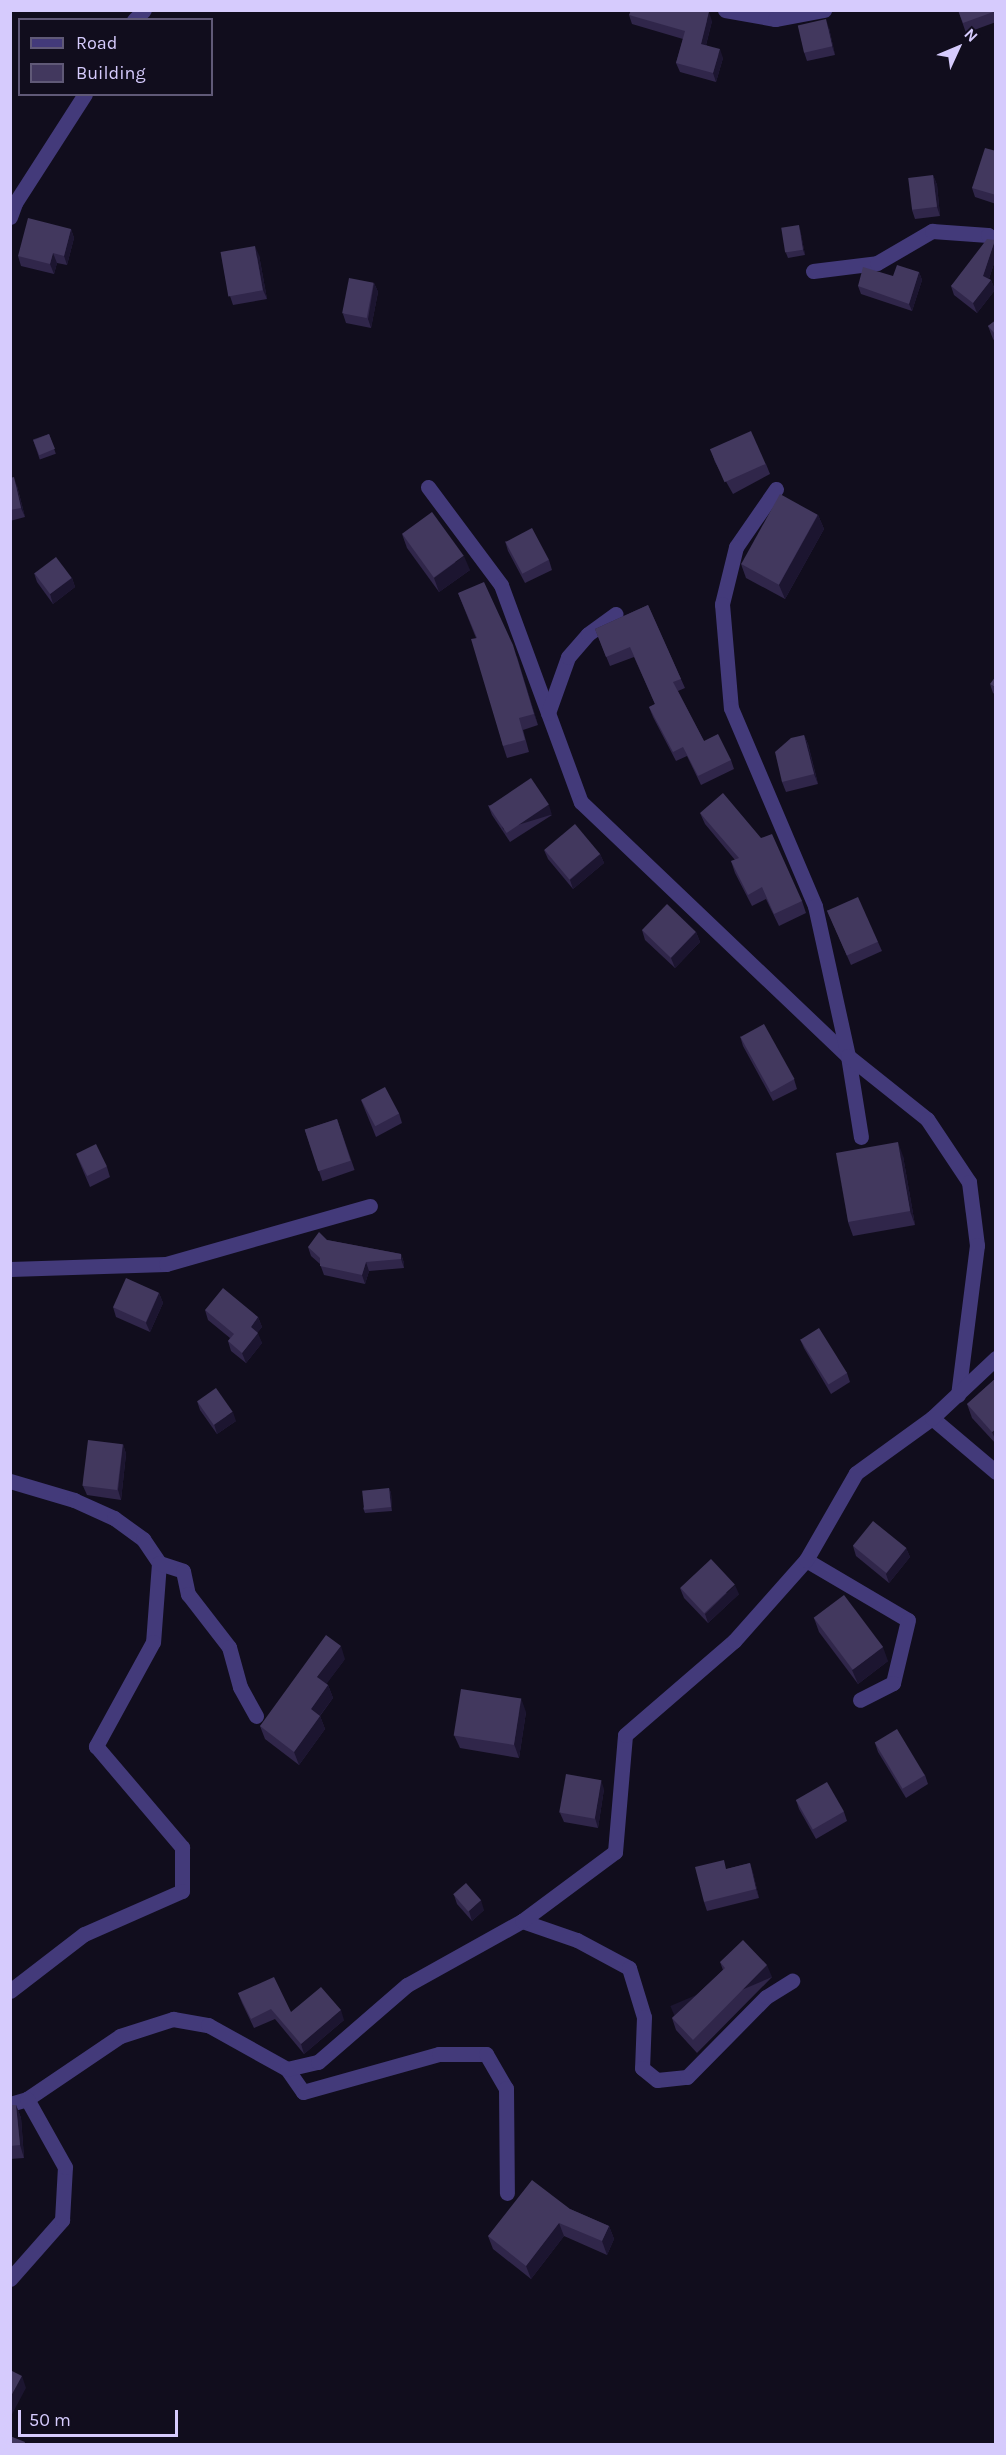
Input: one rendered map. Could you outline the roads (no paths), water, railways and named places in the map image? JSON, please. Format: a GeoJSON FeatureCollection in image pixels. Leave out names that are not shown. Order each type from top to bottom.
{"type":"FeatureCollection","features":[{"type":"Feature","properties":{"kind":"street"},"geometry":{"type":"LineString","coordinates":[[725,10],[775,19],[824,10]]}},
{"type":"Feature","properties":{"kind":"street"},"geometry":{"type":"LineString","coordinates":[[10,217],[15,203],[84,96]]}},
{"type":"Feature","properties":{"kind":"street"},"geometry":{"type":"LineString","coordinates":[[813,271],[878,263],[932,231],[988,235],[996,240]]}},
{"type":"Feature","properties":{"kind":"street"},"geometry":{"type":"LineString","coordinates":[[428,487],[501,585],[581,802],[848,1056],[927,1119],[969,1182],[977,1245],[958,1395]]}},
{"type":"Feature","properties":{"kind":"street"},"geometry":{"type":"LineString","coordinates":[[776,489],[736,547],[722,604],[731,708],[815,906],[848,1056],[861,1137]]}},
{"type":"Feature","properties":{"kind":"street"},"geometry":{"type":"LineString","coordinates":[[548,713],[568,657],[588,634],[616,614]]}},
{"type":"Feature","properties":{"kind":"street"},"geometry":{"type":"LineString","coordinates":[[10,1269],[166,1264],[370,1206]]}},
{"type":"Feature","properties":{"kind":"street"},"geometry":{"type":"LineString","coordinates":[[287,2069],[318,2062],[407,1985],[522,1921],[615,1852],[626,1735],[734,1641],[807,1560],[856,1473],[932,1418],[996,1358]]}},
{"type":"Feature","properties":{"kind":"street"},"geometry":{"type":"LineString","coordinates":[[932,1418],[996,1472]]}},
{"type":"Feature","properties":{"kind":"street"},"geometry":{"type":"LineString","coordinates":[[10,1481],[74,1500],[114,1518],[143,1539],[159,1563],[183,1571],[188,1594],[230,1647],[240,1687],[256,1716]]}},
{"type":"Feature","properties":{"kind":"street"},"geometry":{"type":"LineString","coordinates":[[807,1560],[908,1620],[893,1683],[860,1700]]}},
{"type":"Feature","properties":{"kind":"street"},"geometry":{"type":"LineString","coordinates":[[10,1991],[84,1934],[182,1891],[182,1847],[96,1746],[153,1642],[159,1563]]}},
{"type":"Feature","properties":{"kind":"street"},"geometry":{"type":"LineString","coordinates":[[522,1921],[577,1940],[629,1968],[644,2017],[642,2068],[657,2080],[687,2077],[766,1997],[792,1981]]}},
{"type":"Feature","properties":{"kind":"street"},"geometry":{"type":"LineString","coordinates":[[10,2104],[27,2099],[120,2037],[172,2019],[207,2025],[287,2069],[303,2092],[439,2054],[486,2054],[506,2088],[507,2193]]}},
{"type":"Feature","properties":{"kind":"street"},"geometry":{"type":"LineString","coordinates":[[10,2279],[62,2220],[65,2167],[27,2099]]}}]}
